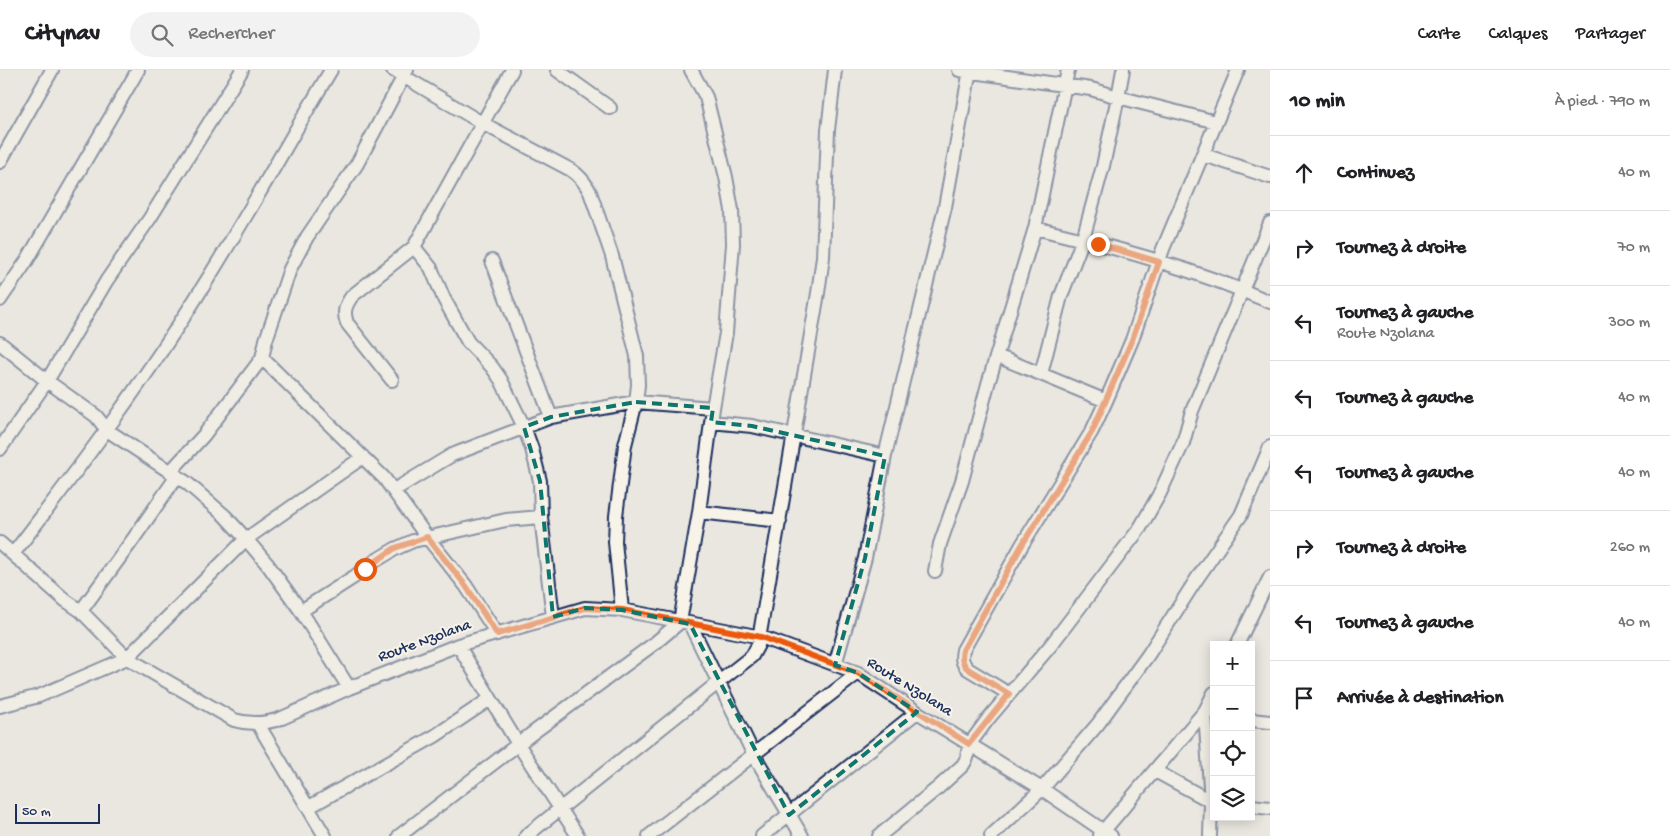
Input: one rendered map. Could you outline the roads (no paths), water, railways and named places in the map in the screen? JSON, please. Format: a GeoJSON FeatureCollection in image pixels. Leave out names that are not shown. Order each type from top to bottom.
{"type":"FeatureCollection","features":[{"type":"Feature","properties":{"kind":"street"},"geometry":{"type":"LineString","coordinates":[[0,162],[52,70]]}},
{"type":"Feature","properties":{"kind":"street"},"geometry":{"type":"LineString","coordinates":[[0,300],[26,262],[138,70]]}},
{"type":"Feature","properties":{"kind":"street"},"geometry":{"type":"LineString","coordinates":[[0,449],[47,381],[107,280],[150,218],[242,70]]}},
{"type":"Feature","properties":{"kind":"street"},"geometry":{"type":"LineString","coordinates":[[13,554],[107,430],[204,286],[331,70]]}},
{"type":"Feature","properties":{"kind":"street"},"geometry":{"type":"LineString","coordinates":[[392,380],[347,323],[344,314],[346,304],[352,296],[414,246],[512,70]]}},
{"type":"Feature","properties":{"kind":"street"},"geometry":{"type":"LineString","coordinates":[[557,70],[610,108]]}},
{"type":"Feature","properties":{"kind":"street"},"geometry":{"type":"LineString","coordinates":[[691,70],[700,83],[706,97],[726,178],[732,210],[733,244],[726,334],[713,408],[685,623],[719,682],[754,755],[802,836]]}},
{"type":"Feature","properties":{"kind":"street"},"geometry":{"type":"LineString","coordinates":[[526,836],[561,810],[755,652],[761,637],[793,434],[806,372],[823,257],[828,130],[835,70]]}},
{"type":"Feature","properties":{"kind":"street"},"geometry":{"type":"LineString","coordinates":[[935,571],[940,544],[962,481],[1035,228],[1068,70]]}},
{"type":"Feature","properties":{"kind":"street"},"geometry":{"type":"LineString","coordinates":[[1041,374],[1061,296],[1083,239],[1103,166],[1122,70]]}},
{"type":"Feature","properties":{"kind":"street"},"geometry":{"type":"LineString","coordinates":[[1009,694],[962,664],[963,650],[1022,545],[1092,432],[1132,340],[1163,249],[1238,70]]}},
{"type":"Feature","properties":{"kind":"street"},"geometry":{"type":"LineString","coordinates":[[835,665],[865,558],[885,456],[945,207],[966,71],[1091,89],[1216,122]]}},
{"type":"Feature","properties":{"kind":"street"},"geometry":{"type":"LineString","coordinates":[[81,611],[134,538],[174,473],[210,429],[262,358],[266,340],[290,269],[307,237],[357,164],[401,72],[482,123],[571,170],[586,183],[612,256],[637,356],[638,386],[636,402],[625,445],[616,516],[615,542],[622,610]]}},
{"type":"Feature","properties":{"kind":"street"},"geometry":{"type":"LineString","coordinates":[[1204,155],[1270,177]]}},
{"type":"Feature","properties":{"kind":"street"},"geometry":{"type":"LineString","coordinates":[[879,836],[963,765],[967,758],[969,744],[1052,645],[1140,528],[1183,444],[1192,411],[1270,223]]}},
{"type":"Feature","properties":{"kind":"street"},"geometry":{"type":"LineString","coordinates":[[1035,228],[1083,239],[1159,262],[1242,290],[1270,302]]}},
{"type":"Feature","properties":{"kind":"street"},"geometry":{"type":"LineString","coordinates":[[414,246],[431,268],[444,299],[468,342],[502,380],[524,427],[540,481],[541,517],[553,617]]}},
{"type":"Feature","properties":{"kind":"street"},"geometry":{"type":"LineString","coordinates":[[492,261],[551,417]]}},
{"type":"Feature","properties":{"kind":"street"},"geometry":{"type":"LineString","coordinates":[[0,343],[47,381],[91,412],[107,430],[174,473],[199,492],[246,538],[301,611],[349,688]]}},
{"type":"Feature","properties":{"kind":"street"},"geometry":{"type":"LineString","coordinates":[[997,356],[1106,401]]}},
{"type":"Feature","properties":{"kind":"street"},"geometry":{"type":"LineString","coordinates":[[262,358],[384,478],[466,586],[497,634]]}},
{"type":"Feature","properties":{"kind":"street"},"geometry":{"type":"LineString","coordinates":[[394,490],[452,456],[551,417],[636,402],[713,408]]}},
{"type":"Feature","properties":{"kind":"street"},"geometry":{"type":"LineString","coordinates":[[712,422],[752,426],[793,434],[885,456]]}},
{"type":"Feature","properties":{"kind":"street"},"geometry":{"type":"LineString","coordinates":[[991,836],[1042,789],[1109,708],[1148,654],[1241,515],[1270,447]]}},
{"type":"Feature","properties":{"kind":"street"},"geometry":{"type":"LineString","coordinates":[[0,706],[39,696],[127,658],[246,538],[363,457]]}},
{"type":"Feature","properties":{"kind":"street"},"geometry":{"type":"LineString","coordinates":[[699,512],[780,522]]}},
{"type":"Feature","properties":{"kind":"street"},"geometry":{"type":"LineString","coordinates":[[301,611],[395,548],[427,537],[506,520],[541,517]]}},
{"type":"Feature","properties":{"kind":"street","name":"Route Nzolana"},"geometry":{"type":"LineString","coordinates":[[0,543],[65,600],[81,611],[127,658],[234,720],[246,724],[271,722],[282,718],[349,688],[458,645],[585,608],[622,610],[761,637],[858,673],[917,712],[1042,789],[1105,834]]}},
{"type":"Feature","properties":{"kind":"street"},"geometry":{"type":"LineString","coordinates":[[1239,641],[1270,577]]}},
{"type":"Feature","properties":{"kind":"street"},"geometry":{"type":"LineString","coordinates":[[399,836],[518,744],[685,623]]}},
{"type":"Feature","properties":{"kind":"street"},"geometry":{"type":"LineString","coordinates":[[458,645],[518,744],[578,836]]}},
{"type":"Feature","properties":{"kind":"street"},"geometry":{"type":"LineString","coordinates":[[649,836],[858,673]]}},
{"type":"Feature","properties":{"kind":"street"},"geometry":{"type":"LineString","coordinates":[[309,807],[436,736],[490,699]]}},
{"type":"Feature","properties":{"kind":"street"},"geometry":{"type":"LineString","coordinates":[[762,836],[917,712]]}},
{"type":"Feature","properties":{"kind":"street"},"geometry":{"type":"LineString","coordinates":[[1105,834],[1155,771],[1210,712]]}},
{"type":"Feature","properties":{"kind":"street"},"geometry":{"type":"LineString","coordinates":[[1255,720],[1270,722]]}},
{"type":"Feature","properties":{"kind":"street"},"geometry":{"type":"LineString","coordinates":[[258,724],[325,836]]}},
{"type":"Feature","properties":{"kind":"street"},"geometry":{"type":"LineString","coordinates":[[1211,731],[1212,776]]}},
{"type":"Feature","properties":{"kind":"street"},"geometry":{"type":"LineString","coordinates":[[1155,771],[1210,800]]}},
{"type":"Feature","properties":{"kind":"street"},"geometry":{"type":"LineString","coordinates":[[1255,806],[1270,808]]}},
{"type":"Feature","properties":{"kind":"street"},"geometry":{"type":"LineString","coordinates":[[1210,836],[1211,821]]}}]}
